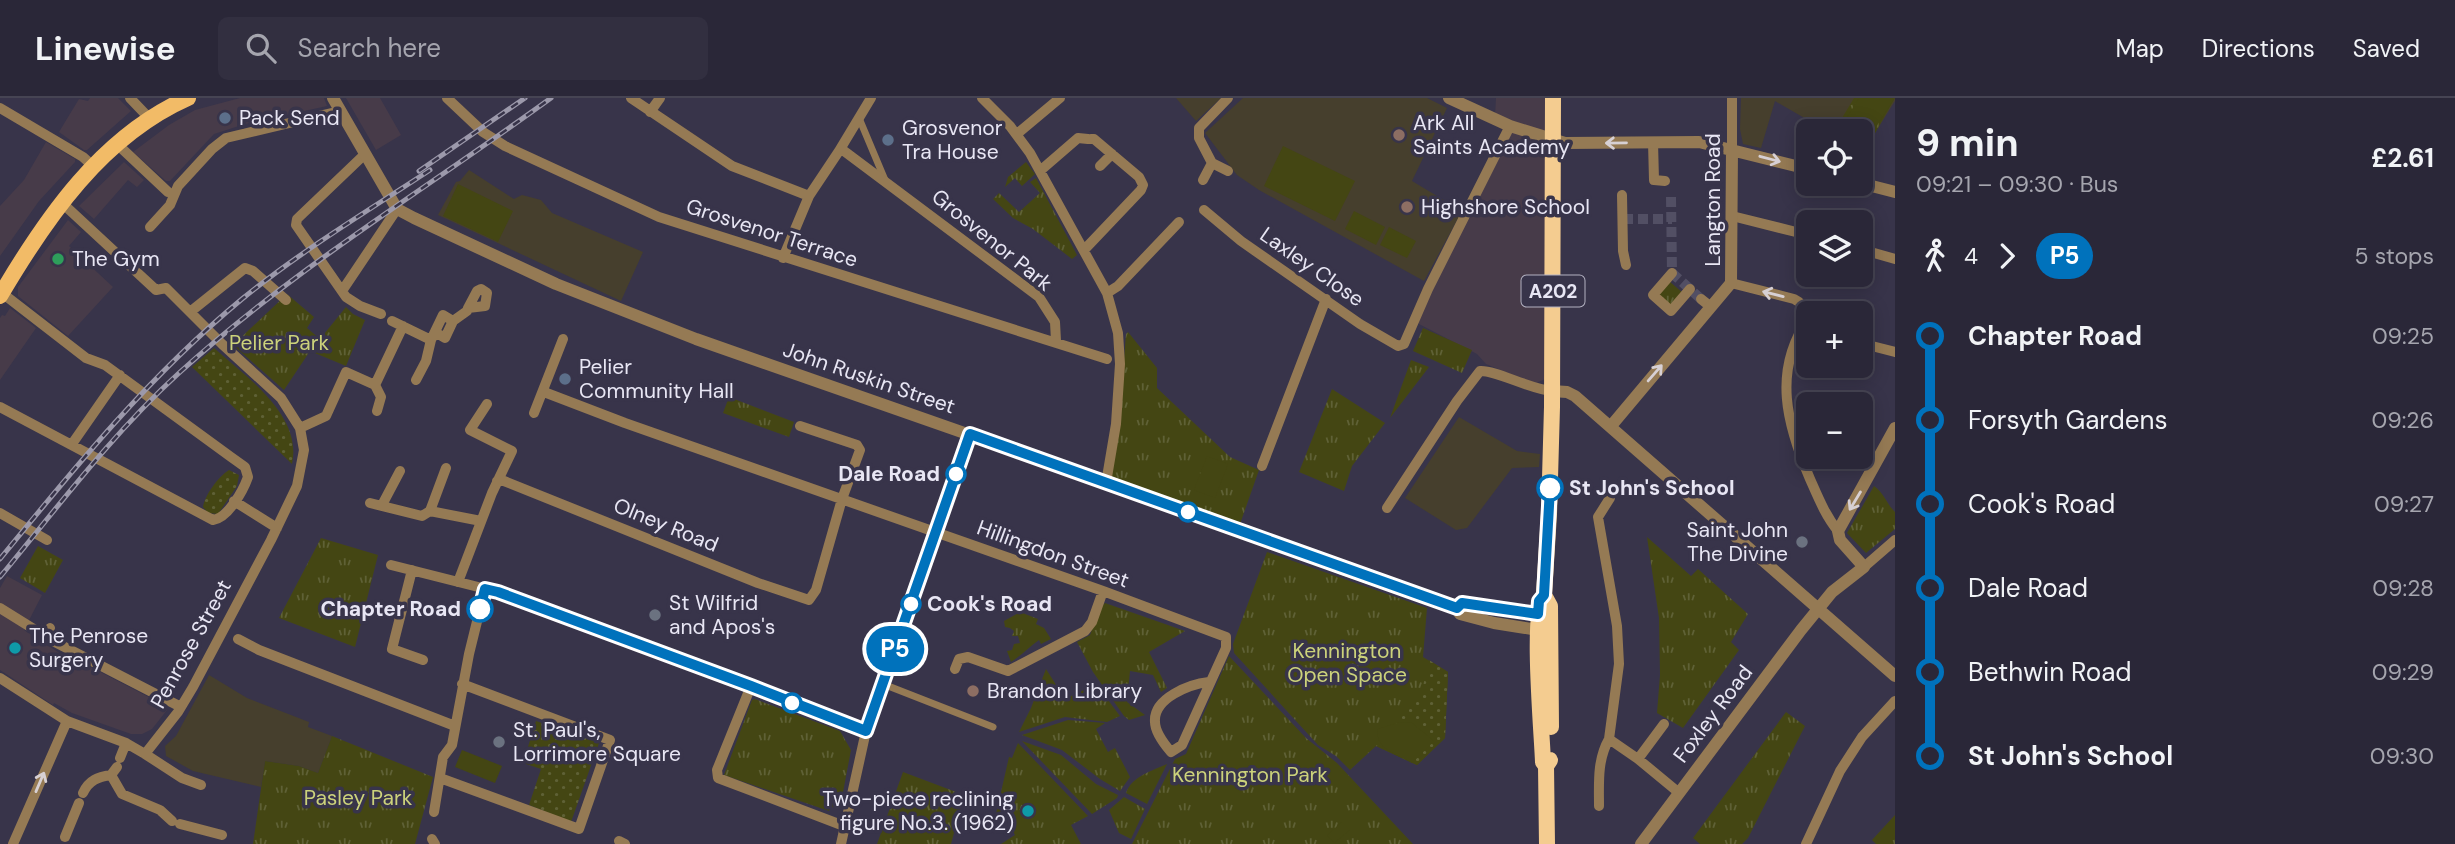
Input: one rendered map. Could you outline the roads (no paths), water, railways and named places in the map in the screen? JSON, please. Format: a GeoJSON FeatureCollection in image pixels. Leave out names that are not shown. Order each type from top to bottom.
{"type":"FeatureCollection","features":[{"type":"Feature","properties":{"kind":"highway","name":"A202"},"geometry":{"type":"LineString","coordinates":[[1547,844],[1546,766],[1550,763],[1552,700],[1543,621],[1550,606],[1544,595],[1552,391],[1553,98]]}},
{"type":"Feature","properties":{"kind":"main road"},"geometry":{"type":"LineString","coordinates":[[2,288],[61,202],[94,167],[116,145],[182,99]]}},
{"type":"Feature","properties":{"kind":"street"},"geometry":{"type":"LineString","coordinates":[[130,98],[150,119]]}},
{"type":"Feature","properties":{"kind":"street"},"geometry":{"type":"LineString","coordinates":[[333,98],[397,209],[341,291]]}},
{"type":"Feature","properties":{"kind":"street","name":"Grosvenor Terrace"},"geometry":{"type":"LineString","coordinates":[[447,98],[483,132],[505,146],[659,217],[1107,359]]}},
{"type":"Feature","properties":{"kind":"street"},"geometry":{"type":"LineString","coordinates":[[631,98],[732,166],[809,196]]}},
{"type":"Feature","properties":{"kind":"street"},"geometry":{"type":"LineString","coordinates":[[650,112],[660,98]]}},
{"type":"Feature","properties":{"kind":"street"},"geometry":{"type":"LineString","coordinates":[[783,257],[809,196],[871,98]]}},
{"type":"Feature","properties":{"kind":"street"},"geometry":{"type":"LineString","coordinates":[[982,98],[1017,134],[1041,170],[1107,293],[1118,333],[1120,365],[1116,424],[1106,483]]}},
{"type":"Feature","properties":{"kind":"street"},"geometry":{"type":"LineString","coordinates":[[1017,134],[1060,98]]}},
{"type":"Feature","properties":{"kind":"street"},"geometry":{"type":"LineString","coordinates":[[1228,98],[1199,128],[1199,138],[1212,163],[1228,171]]}},
{"type":"Feature","properties":{"kind":"street"},"geometry":{"type":"LineString","coordinates":[[1449,98],[1510,126],[1565,144],[1699,142],[1796,166]]}},
{"type":"Feature","properties":{"kind":"street","name":"Langton Road"},"geometry":{"type":"LineString","coordinates":[[1611,426],[1706,303],[1731,283],[1732,98]]}},
{"type":"Feature","properties":{"kind":"street"},"geometry":{"type":"LineString","coordinates":[[0,108],[83,157],[94,167]]}},
{"type":"Feature","properties":{"kind":"street"},"geometry":{"type":"LineString","coordinates":[[150,227],[170,205],[178,186],[212,149],[226,138],[340,111]]}},
{"type":"Feature","properties":{"kind":"street"},"geometry":{"type":"LineString","coordinates":[[859,118],[885,180]]}},
{"type":"Feature","properties":{"kind":"street","name":"Laxley Close"},"geometry":{"type":"LineString","coordinates":[[1205,209],[1241,241],[1360,324],[1398,346],[1404,344],[1510,126]]}},
{"type":"Feature","properties":{"kind":"street"},"geometry":{"type":"LineString","coordinates":[[1041,170],[1078,138],[1094,138],[1139,177],[1143,188],[1084,250]]}},
{"type":"Feature","properties":{"kind":"street"},"geometry":{"type":"LineString","coordinates":[[1653,142],[1654,180],[1665,181]]}},
{"type":"Feature","properties":{"kind":"street"},"geometry":{"type":"LineString","coordinates":[[116,145],[168,192]]}},
{"type":"Feature","properties":{"kind":"street","name":"Grosvenor Park"},"geometry":{"type":"LineString","coordinates":[[839,151],[844,151],[885,180],[1039,297],[1055,322],[1056,341]]}},
{"type":"Feature","properties":{"kind":"street"},"geometry":{"type":"LineString","coordinates":[[1100,166],[1112,154]]}},
{"type":"Feature","properties":{"kind":"street"},"geometry":{"type":"LineString","coordinates":[[365,155],[296,222],[298,230],[341,291],[352,302],[381,314]]}},
{"type":"Feature","properties":{"kind":"street"},"geometry":{"type":"LineString","coordinates":[[1203,180],[1212,163]]}},
{"type":"Feature","properties":{"kind":"street"},"geometry":{"type":"LineString","coordinates":[[1873,186],[1895,192]]}},
{"type":"Feature","properties":{"kind":"street"},"geometry":{"type":"LineString","coordinates":[[1622,195],[1623,251],[1626,265]]}},
{"type":"Feature","properties":{"kind":"street"},"geometry":{"type":"LineString","coordinates":[[61,202],[156,290],[166,288],[222,344],[276,392],[300,428],[326,416],[346,372],[374,385],[381,397],[377,411]]}},
{"type":"Feature","properties":{"kind":"street","name":"John Ruskin Street"},"geometry":{"type":"LineString","coordinates":[[397,209],[565,288],[696,339],[1457,608],[1462,603],[1543,621]]}},
{"type":"Feature","properties":{"kind":"street"},"geometry":{"type":"LineString","coordinates":[[1732,216],[1796,232]]}},
{"type":"Feature","properties":{"kind":"street"},"geometry":{"type":"LineString","coordinates":[[1107,293],[1118,286],[1179,222]]}},
{"type":"Feature","properties":{"kind":"street"},"geometry":{"type":"LineString","coordinates":[[1873,253],[1895,259]]}},
{"type":"Feature","properties":{"kind":"street"},"geometry":{"type":"LineString","coordinates":[[190,312],[246,268],[286,300]]}},
{"type":"Feature","properties":{"kind":"street"},"geometry":{"type":"LineString","coordinates":[[1672,273],[1653,295],[1671,311],[1690,289]]}},
{"type":"Feature","properties":{"kind":"street"},"geometry":{"type":"LineString","coordinates":[[1731,283],[1797,301]]}},
{"type":"Feature","properties":{"kind":"street"},"geometry":{"type":"LineString","coordinates":[[0,407],[216,521],[222,518],[248,477],[245,467],[120,375],[104,364],[90,360],[2,288]]}},
{"type":"Feature","properties":{"kind":"street"},"geometry":{"type":"LineString","coordinates":[[1262,466],[1326,299]]}},
{"type":"Feature","properties":{"kind":"street"},"geometry":{"type":"LineString","coordinates":[[416,380],[443,315],[453,321],[468,308]]}},
{"type":"Feature","properties":{"kind":"street"},"geometry":{"type":"LineString","coordinates":[[392,321],[433,336]]}},
{"type":"Feature","properties":{"kind":"street"},"geometry":{"type":"LineString","coordinates":[[374,385],[403,326]]}},
{"type":"Feature","properties":{"kind":"street"},"geometry":{"type":"LineString","coordinates":[[534,413],[563,339]]}},
{"type":"Feature","properties":{"kind":"street"},"geometry":{"type":"LineString","coordinates":[[1796,342],[1787,371],[1787,414],[1791,432],[1825,512],[1838,531],[1840,540],[1864,567],[1895,540]]}},
{"type":"Feature","properties":{"kind":"street"},"geometry":{"type":"LineString","coordinates":[[1873,346],[1895,352]]}},
{"type":"Feature","properties":{"kind":"street"},"geometry":{"type":"LineString","coordinates":[[1387,508],[1457,401],[1480,371],[1535,388],[1571,393],[1823,604],[1895,676]]}},
{"type":"Feature","properties":{"kind":"street"},"geometry":{"type":"LineString","coordinates":[[72,444],[120,375]]}},
{"type":"Feature","properties":{"kind":"street","name":"Hillingdon Street"},"geometry":{"type":"LineString","coordinates":[[544,392],[1226,637],[1226,648],[1182,745],[1171,752],[1155,725],[1161,706],[1194,683],[1209,682]]}},
{"type":"Feature","properties":{"kind":"street"},"geometry":{"type":"LineString","coordinates":[[458,582],[497,481],[512,451],[470,430],[487,404]]}},
{"type":"Feature","properties":{"kind":"street"},"geometry":{"type":"LineString","coordinates":[[800,426],[857,445],[860,450],[842,499]]}},
{"type":"Feature","properties":{"kind":"street","name":"Penrose Street"},"geometry":{"type":"LineString","coordinates":[[145,754],[181,707],[283,516],[301,472],[304,450],[300,428]]}},
{"type":"Feature","properties":{"kind":"street"},"geometry":{"type":"LineString","coordinates":[[1838,531],[1895,428]]}},
{"type":"Feature","properties":{"kind":"street"},"geometry":{"type":"LineString","coordinates":[[841,844],[866,731],[970,434]]}},
{"type":"Feature","properties":{"kind":"street"},"geometry":{"type":"LineString","coordinates":[[370,503],[422,516],[430,511],[446,468]]}},
{"type":"Feature","properties":{"kind":"street"},"geometry":{"type":"LineString","coordinates":[[382,505],[400,471]]}},
{"type":"Feature","properties":{"kind":"street","name":"Olney Road"},"geometry":{"type":"LineString","coordinates":[[497,481],[504,481],[809,600],[816,590],[842,499]]}},
{"type":"Feature","properties":{"kind":"street"},"geometry":{"type":"LineString","coordinates":[[1599,806],[1600,765],[1609,739],[1619,664],[1617,626],[1598,517],[1610,498]]}},
{"type":"Feature","properties":{"kind":"street"},"geometry":{"type":"LineString","coordinates":[[234,501],[277,528]]}},
{"type":"Feature","properties":{"kind":"street"},"geometry":{"type":"LineString","coordinates":[[430,511],[481,521]]}},
{"type":"Feature","properties":{"kind":"street"},"geometry":{"type":"LineString","coordinates":[[0,513],[47,540]]}},
{"type":"Feature","properties":{"kind":"street"},"geometry":{"type":"LineString","coordinates":[[391,565],[485,589],[866,731]]}},
{"type":"Feature","properties":{"kind":"street","name":"Foxley Road"},"geometry":{"type":"LineString","coordinates":[[1641,844],[1832,592],[1864,567]]}},
{"type":"Feature","properties":{"kind":"street"},"geometry":{"type":"LineString","coordinates":[[412,570],[392,649],[423,660]]}},
{"type":"Feature","properties":{"kind":"street"},"geometry":{"type":"LineString","coordinates":[[434,812],[443,757],[451,749],[469,654],[485,589]]}},
{"type":"Feature","properties":{"kind":"street"},"geometry":{"type":"LineString","coordinates":[[955,668],[959,659],[968,656],[1008,671],[1074,638],[1092,622],[1103,591]]}},
{"type":"Feature","properties":{"kind":"street"},"geometry":{"type":"LineString","coordinates":[[0,608],[181,707]]}},
{"type":"Feature","properties":{"kind":"street"},"geometry":{"type":"LineString","coordinates":[[238,639],[271,655],[455,726]]}},
{"type":"Feature","properties":{"kind":"street"},"geometry":{"type":"LineString","coordinates":[[0,678],[67,721],[126,743],[182,778],[201,785]]}},
{"type":"Feature","properties":{"kind":"street"},"geometry":{"type":"LineString","coordinates":[[440,778],[579,829],[610,740],[463,684]]}},
{"type":"Feature","properties":{"kind":"street"},"geometry":{"type":"LineString","coordinates":[[883,684],[993,727]]}},
{"type":"Feature","properties":{"kind":"street"},"geometry":{"type":"LineString","coordinates":[[751,686],[717,770],[718,778],[844,826]]}},
{"type":"Feature","properties":{"kind":"street"},"geometry":{"type":"LineString","coordinates":[[1806,844],[1840,771],[1862,737],[1895,701]]}},
{"type":"Feature","properties":{"kind":"street"},"geometry":{"type":"LineString","coordinates":[[13,844],[67,721]]}},
{"type":"Feature","properties":{"kind":"street"},"geometry":{"type":"LineString","coordinates":[[1638,759],[1664,724]]}},
{"type":"Feature","properties":{"kind":"street"},"geometry":{"type":"LineString","coordinates":[[1609,739],[1678,792]]}},
{"type":"Feature","properties":{"kind":"street"},"geometry":{"type":"LineString","coordinates":[[65,837],[88,784],[116,766],[126,743]]}},
{"type":"Feature","properties":{"kind":"street"},"geometry":{"type":"LineString","coordinates":[[116,766],[122,794],[160,810],[176,822],[222,835]]}},
{"type":"Feature","properties":{"kind":"tunnel"},"geometry":{"type":"LineString","coordinates":[[1671,197],[1672,273],[1701,299]]}},
{"type":"Feature","properties":{"kind":"tunnel"},"geometry":{"type":"LineString","coordinates":[[1623,219],[1672,219]]}},
{"type":"Feature","properties":{"kind":"railway"},"geometry":{"type":"LineString","coordinates":[[419,171],[525,98]]}},
{"type":"Feature","properties":{"kind":"railway"},"geometry":{"type":"LineString","coordinates":[[0,577],[86,472],[154,396],[179,373],[314,264],[551,98]]}},
{"type":"Feature","properties":{"kind":"railway"},"geometry":{"type":"LineString","coordinates":[[0,559],[115,423],[208,328],[287,264],[430,170]]}},
{"type":"Feature","properties":{"kind":"place","name":"Pack Send"},"geometry":{"type":"Point","coordinates":[225,118]}},
{"type":"Feature","properties":{"kind":"place","name":"Ark All Saints Academy"},"geometry":{"type":"Point","coordinates":[1399,135]}},
{"type":"Feature","properties":{"kind":"place","name":"Grosvenor Tra House"},"geometry":{"type":"Point","coordinates":[888,140]}},
{"type":"Feature","properties":{"kind":"place","name":"Highshore School"},"geometry":{"type":"Point","coordinates":[1407,207]}},
{"type":"Feature","properties":{"kind":"place","name":"The Gym"},"geometry":{"type":"Point","coordinates":[58,259]}},
{"type":"Feature","properties":{"kind":"place","name":"Pelier Community Hall"},"geometry":{"type":"Point","coordinates":[565,379]}},
{"type":"Feature","properties":{"kind":"place","name":"Dale Road"},"geometry":{"type":"Point","coordinates":[956,474]}},
{"type":"Feature","properties":{"kind":"place","name":"St John's School"},"geometry":{"type":"Point","coordinates":[1550,488]}},
{"type":"Feature","properties":{"kind":"place","name":"Saint John The Divine"},"geometry":{"type":"Point","coordinates":[1802,542]}},
{"type":"Feature","properties":{"kind":"place","name":"Cook's Road"},"geometry":{"type":"Point","coordinates":[911,604]}},
{"type":"Feature","properties":{"kind":"place","name":"Chapter Road"},"geometry":{"type":"Point","coordinates":[480,609]}},
{"type":"Feature","properties":{"kind":"place","name":"St Wilfrid and Apos's"},"geometry":{"type":"Point","coordinates":[655,615]}},
{"type":"Feature","properties":{"kind":"place","name":"The Penrose Surgery"},"geometry":{"type":"Point","coordinates":[15,648]}},
{"type":"Feature","properties":{"kind":"place","name":"Brandon Library"},"geometry":{"type":"Point","coordinates":[973,691]}},
{"type":"Feature","properties":{"kind":"place","name":"St. Paul's, Lorrimore Square"},"geometry":{"type":"Point","coordinates":[499,742]}},
{"type":"Feature","properties":{"kind":"place","name":"Two-piece reclining figure No.3. (1962)"},"geometry":{"type":"Point","coordinates":[1028,811]}},
{"type":"Feature","properties":{"kind":"park label","name":"Pelier Park"},"geometry":{"type":"Point","coordinates":[279,343]}},
{"type":"Feature","properties":{"kind":"park label","name":"Kennington Open Space"},"geometry":{"type":"Point","coordinates":[1347,663]}},
{"type":"Feature","properties":{"kind":"park label","name":"Kennington Park"},"geometry":{"type":"Point","coordinates":[1250,775]}},
{"type":"Feature","properties":{"kind":"park label","name":"Pasley Park"},"geometry":{"type":"Point","coordinates":[358,798]}}]}
